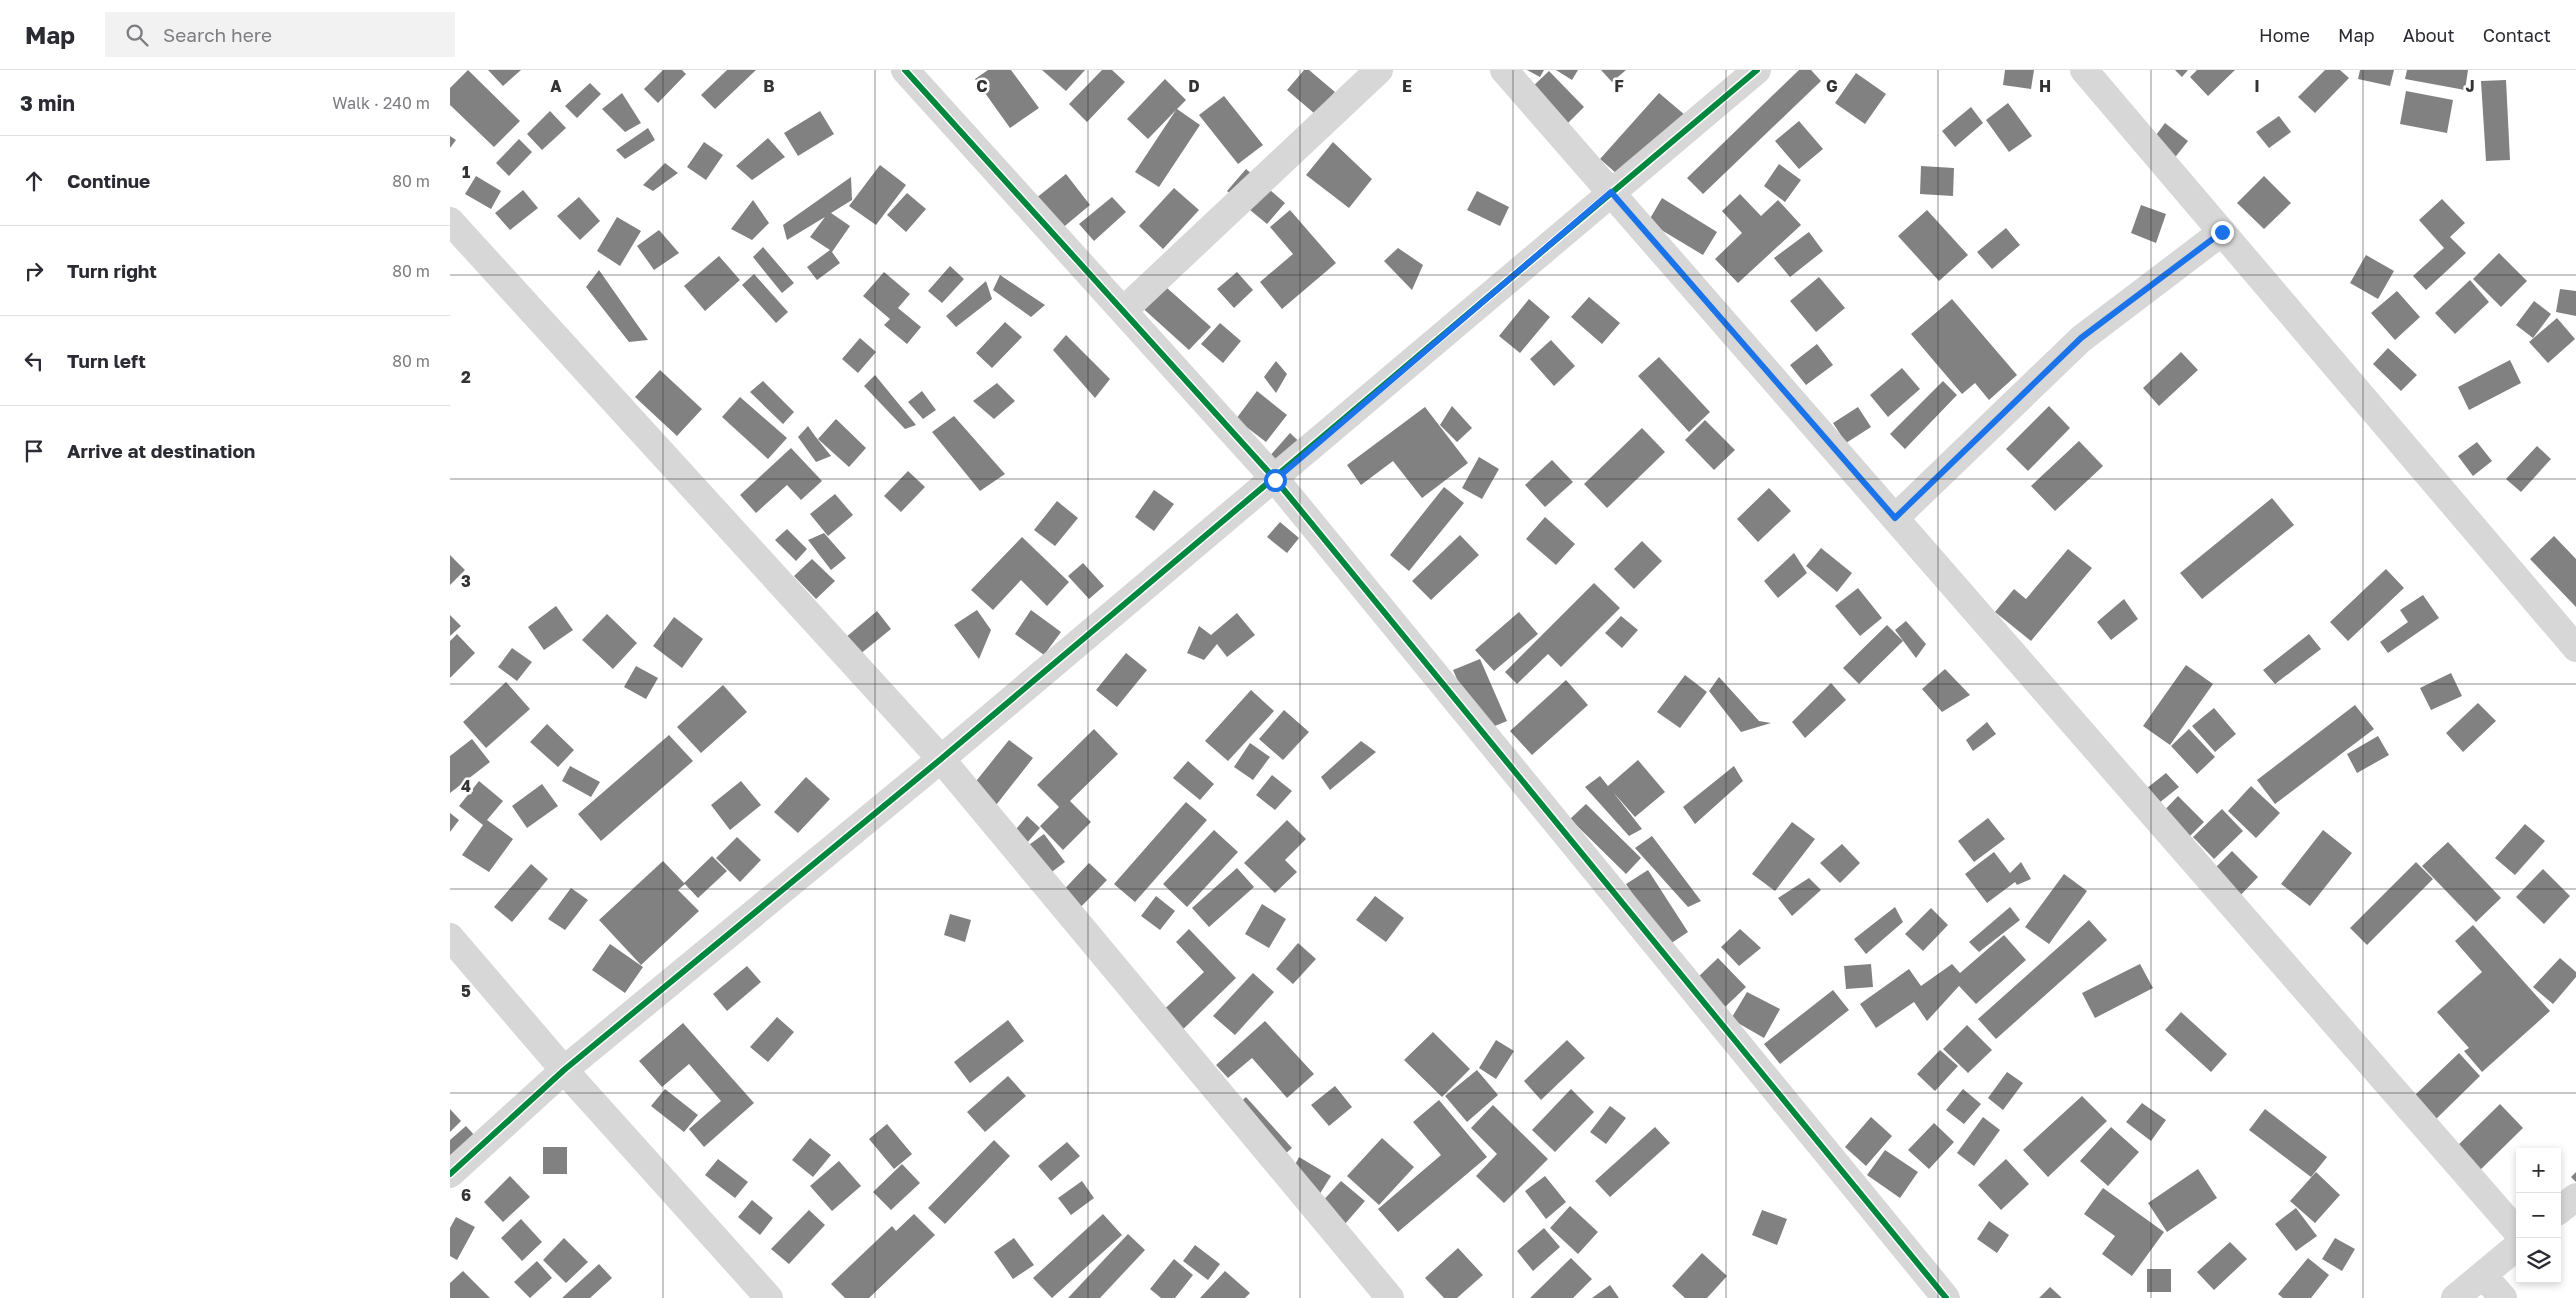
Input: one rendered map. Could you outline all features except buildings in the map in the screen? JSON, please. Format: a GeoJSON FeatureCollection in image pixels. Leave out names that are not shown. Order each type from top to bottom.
{"type":"FeatureCollection","features":[{"type":"Feature","properties":{"kind":"street"},"geometry":{"type":"LineString","coordinates":[[905,70],[1275,480],[1946,1298]]}},
{"type":"Feature","properties":{"kind":"street"},"geometry":{"type":"LineString","coordinates":[[1123,311],[1379,70]]}},
{"type":"Feature","properties":{"kind":"street"},"geometry":{"type":"LineString","coordinates":[[1504,70],[2516,1230]]}},
{"type":"Feature","properties":{"kind":"street"},"geometry":{"type":"LineString","coordinates":[[450,1174],[564,1070],[941,760],[1275,480],[1611,192],[1757,70]]}},
{"type":"Feature","properties":{"kind":"street"},"geometry":{"type":"LineString","coordinates":[[2084,70],[2576,648]]}},
{"type":"Feature","properties":{"kind":"street"},"geometry":{"type":"LineString","coordinates":[[450,221],[941,760],[1390,1298]]}},
{"type":"Feature","properties":{"kind":"street"},"geometry":{"type":"LineString","coordinates":[[1895,518],[2081,338],[2222,232]]}},
{"type":"Feature","properties":{"kind":"street"},"geometry":{"type":"LineString","coordinates":[[450,937],[564,1070],[769,1298]]}},
{"type":"Feature","properties":{"kind":"street"},"geometry":{"type":"LineString","coordinates":[[2561,1209],[2576,1197]]}},
{"type":"Feature","properties":{"kind":"street"},"geometry":{"type":"LineString","coordinates":[[2455,1298],[2516,1247]]}},
{"type":"Feature","properties":{"kind":"street"},"geometry":{"type":"LineString","coordinates":[[2483,1275],[2503,1298]]}},
{"type":"Feature","properties":{"kind":"cycle path"},"geometry":{"type":"LineString","coordinates":[[905,70],[1275,479],[1946,1298]]}},
{"type":"Feature","properties":{"kind":"cycle path"},"geometry":{"type":"LineString","coordinates":[[450,1174],[564,1070],[941,759],[1757,70]]}},
{"type":"Feature","properties":{"kind":"route"},"geometry":{"type":"LineString","coordinates":[[1275,480],[1611,192],[1895,518],[2081,338],[2222,232]]}}]}
